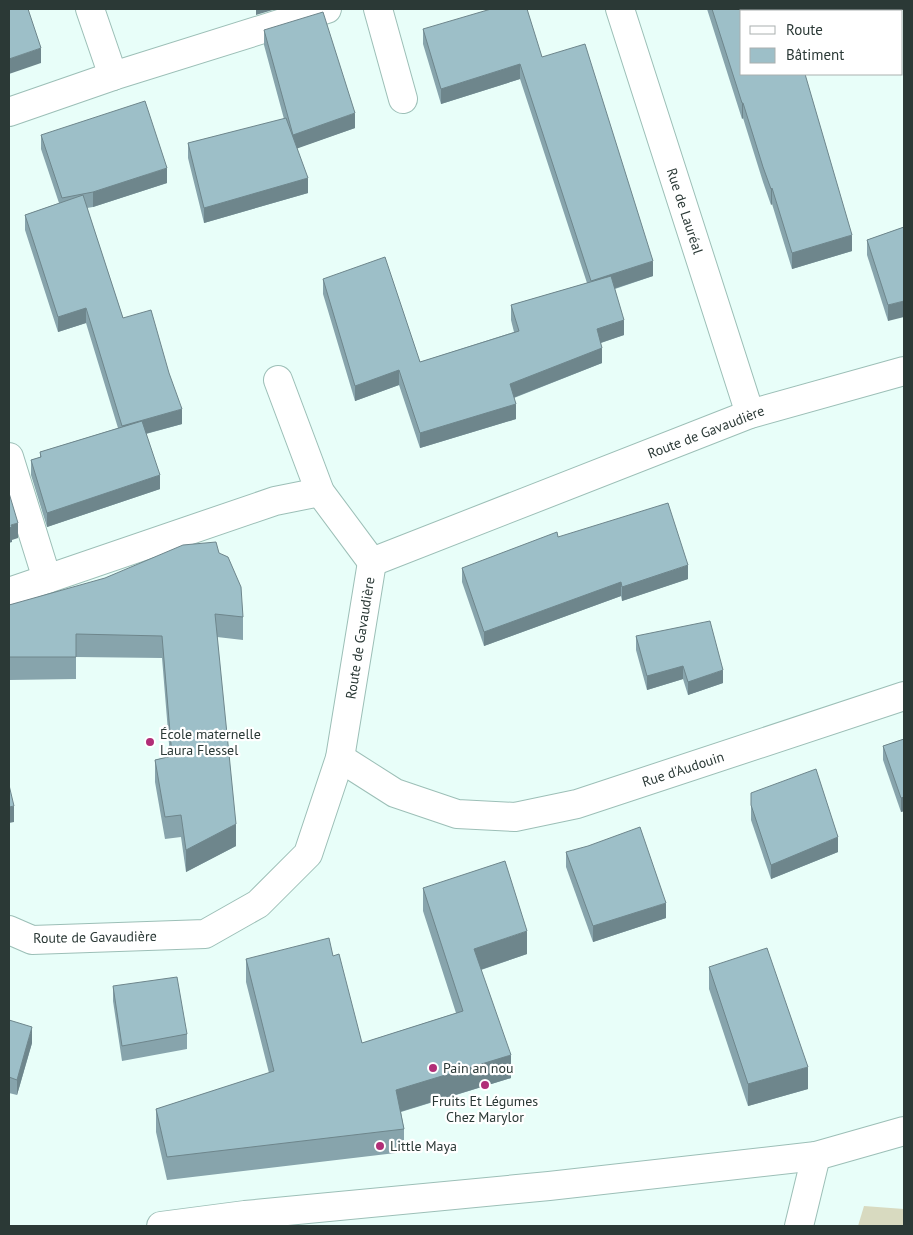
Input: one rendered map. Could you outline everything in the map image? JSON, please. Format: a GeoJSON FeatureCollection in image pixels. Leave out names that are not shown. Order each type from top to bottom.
{"type":"FeatureCollection","features":[{"type":"Feature","properties":{"kind":"street"},"geometry":{"type":"LineString","coordinates":[[90,9],[113,76]]}},
{"type":"Feature","properties":{"kind":"street"},"geometry":{"type":"LineString","coordinates":[[9,112],[113,76],[327,9]]}},
{"type":"Feature","properties":{"kind":"street"},"geometry":{"type":"LineString","coordinates":[[378,9],[403,99]]}},
{"type":"Feature","properties":{"kind":"street","name":"Rue de Lauréal"},"geometry":{"type":"LineString","coordinates":[[620,9],[750,414]]}},
{"type":"Feature","properties":{"kind":"street","name":"Route de Gavaudière"},"geometry":{"type":"LineString","coordinates":[[9,930],[32,940],[205,934],[258,904],[308,854],[340,758],[372,562],[750,414],[904,371]]}},
{"type":"Feature","properties":{"kind":"street"},"geometry":{"type":"LineString","coordinates":[[278,380],[320,492],[372,562]]}},
{"type":"Feature","properties":{"kind":"street"},"geometry":{"type":"LineString","coordinates":[[9,457],[47,579]]}},
{"type":"Feature","properties":{"kind":"street"},"geometry":{"type":"LineString","coordinates":[[9,592],[275,501],[320,492]]}},
{"type":"Feature","properties":{"kind":"street","name":"Rue d'Audouin"},"geometry":{"type":"LineString","coordinates":[[340,758],[395,794],[457,814],[515,817],[577,804],[904,696]]}},
{"type":"Feature","properties":{"kind":"street"},"geometry":{"type":"LineString","coordinates":[[161,1226],[816,1156],[904,1131]]}},
{"type":"Feature","properties":{"kind":"street"},"geometry":{"type":"LineString","coordinates":[[799,1226],[816,1156]]}},
{"type":"Feature","properties":{"kind":"green space"},"geometry":{"type":"Polygon","coordinates":[[[864,1206],[904,1209],[904,1226],[858,1226],[864,1206]]]}},
{"type":"Feature","properties":{"kind":"building"},"geometry":{"type":"Polygon","coordinates":[[[9,9],[28,9],[41,48],[9,59],[9,9]]]}},
{"type":"Feature","properties":{"kind":"building"},"geometry":{"type":"Polygon","coordinates":[[[491,9],[527,9],[542,57],[585,44],[653,261],[591,281],[520,64],[441,89],[423,29],[491,9]]]}},
{"type":"Feature","properties":{"kind":"building"},"geometry":{"type":"Polygon","coordinates":[[[712,9],[783,9],[740,10],[740,75],[805,75],[852,235],[792,253],[772,188],[712,9]]]}},
{"type":"Feature","properties":{"kind":"building"},"geometry":{"type":"Polygon","coordinates":[[[323,12],[355,113],[293,135],[264,30],[323,12]]]}},
{"type":"Feature","properties":{"kind":"building"},"geometry":{"type":"Polygon","coordinates":[[[145,101],[167,168],[93,192],[62,198],[41,135],[145,101]]]}},
{"type":"Feature","properties":{"kind":"building"},"geometry":{"type":"Polygon","coordinates":[[[286,118],[308,178],[204,208],[188,143],[286,118]]]}},
{"type":"Feature","properties":{"kind":"building"},"geometry":{"type":"Polygon","coordinates":[[[83,195],[123,318],[151,310],[169,373],[182,409],[122,426],[86,308],[58,317],[25,215],[83,195]]]}},
{"type":"Feature","properties":{"kind":"building"},"geometry":{"type":"Polygon","coordinates":[[[904,227],[904,301],[888,305],[867,240],[904,227]]]}},
{"type":"Feature","properties":{"kind":"building"},"geometry":{"type":"Polygon","coordinates":[[[385,257],[420,362],[519,331],[511,305],[611,276],[624,320],[597,329],[602,348],[510,384],[516,404],[420,433],[399,370],[355,386],[323,279],[385,257]]]}},
{"type":"Feature","properties":{"kind":"building"},"geometry":{"type":"Polygon","coordinates":[[[142,421],[160,475],[47,513],[31,460],[41,457],[40,452],[142,421]]]}},
{"type":"Feature","properties":{"kind":"building"},"geometry":{"type":"Polygon","coordinates":[[[9,493],[18,523],[11,525],[12,527],[9,528],[9,493]]]}},
{"type":"Feature","properties":{"kind":"building"},"geometry":{"type":"Polygon","coordinates":[[[668,503],[688,565],[622,587],[621,582],[484,632],[462,568],[557,532],[558,537],[668,503]]]}},
{"type":"Feature","properties":{"kind":"building"},"geometry":{"type":"Polygon","coordinates":[[[216,542],[219,553],[228,557],[241,587],[243,617],[215,614],[236,824],[186,850],[181,815],[165,817],[155,760],[172,756],[162,636],[76,634],[76,657],[9,657],[9,605],[105,578],[183,545],[216,542]]]}},
{"type":"Feature","properties":{"kind":"building"},"geometry":{"type":"Polygon","coordinates":[[[710,621],[723,670],[688,682],[683,666],[647,676],[636,636],[710,621]]]}},
{"type":"Feature","properties":{"kind":"building"},"geometry":{"type":"Polygon","coordinates":[[[904,739],[904,797],[901,798],[883,746],[904,739]]]}},
{"type":"Feature","properties":{"kind":"building"},"geometry":{"type":"Polygon","coordinates":[[[816,769],[838,837],[771,865],[751,805],[751,793],[816,769]]]}},
{"type":"Feature","properties":{"kind":"building"},"geometry":{"type":"Polygon","coordinates":[[[9,785],[14,806],[9,807],[9,785]]]}},
{"type":"Feature","properties":{"kind":"building"},"geometry":{"type":"Polygon","coordinates":[[[640,827],[666,903],[593,926],[566,852],[640,827]]]}},
{"type":"Feature","properties":{"kind":"building"},"geometry":{"type":"Polygon","coordinates":[[[505,861],[527,931],[474,949],[511,1055],[396,1090],[404,1129],[167,1157],[156,1109],[274,1071],[246,959],[329,938],[333,956],[339,954],[362,1043],[463,1011],[423,888],[505,861]]]}},
{"type":"Feature","properties":{"kind":"building"},"geometry":{"type":"Polygon","coordinates":[[[767,948],[808,1067],[748,1084],[709,967],[767,948]]]}},
{"type":"Feature","properties":{"kind":"building"},"geometry":{"type":"Polygon","coordinates":[[[177,977],[187,1034],[122,1046],[113,986],[177,977]]]}},
{"type":"Feature","properties":{"kind":"building"},"geometry":{"type":"Polygon","coordinates":[[[9,1020],[32,1027],[17,1080],[9,1077],[9,1020]]]}},
{"type":"Feature","properties":{"kind":"place","name":"École maternelle Laura Flessel"},"geometry":{"type":"Point","coordinates":[150,742]}},
{"type":"Feature","properties":{"kind":"place","name":"Pain an nou"},"geometry":{"type":"Point","coordinates":[433,1068]}},
{"type":"Feature","properties":{"kind":"place","name":"Fruits Et Légumes Chez Marylor"},"geometry":{"type":"Point","coordinates":[485,1085]}},
{"type":"Feature","properties":{"kind":"place","name":"Little Maya"},"geometry":{"type":"Point","coordinates":[380,1146]}}]}
